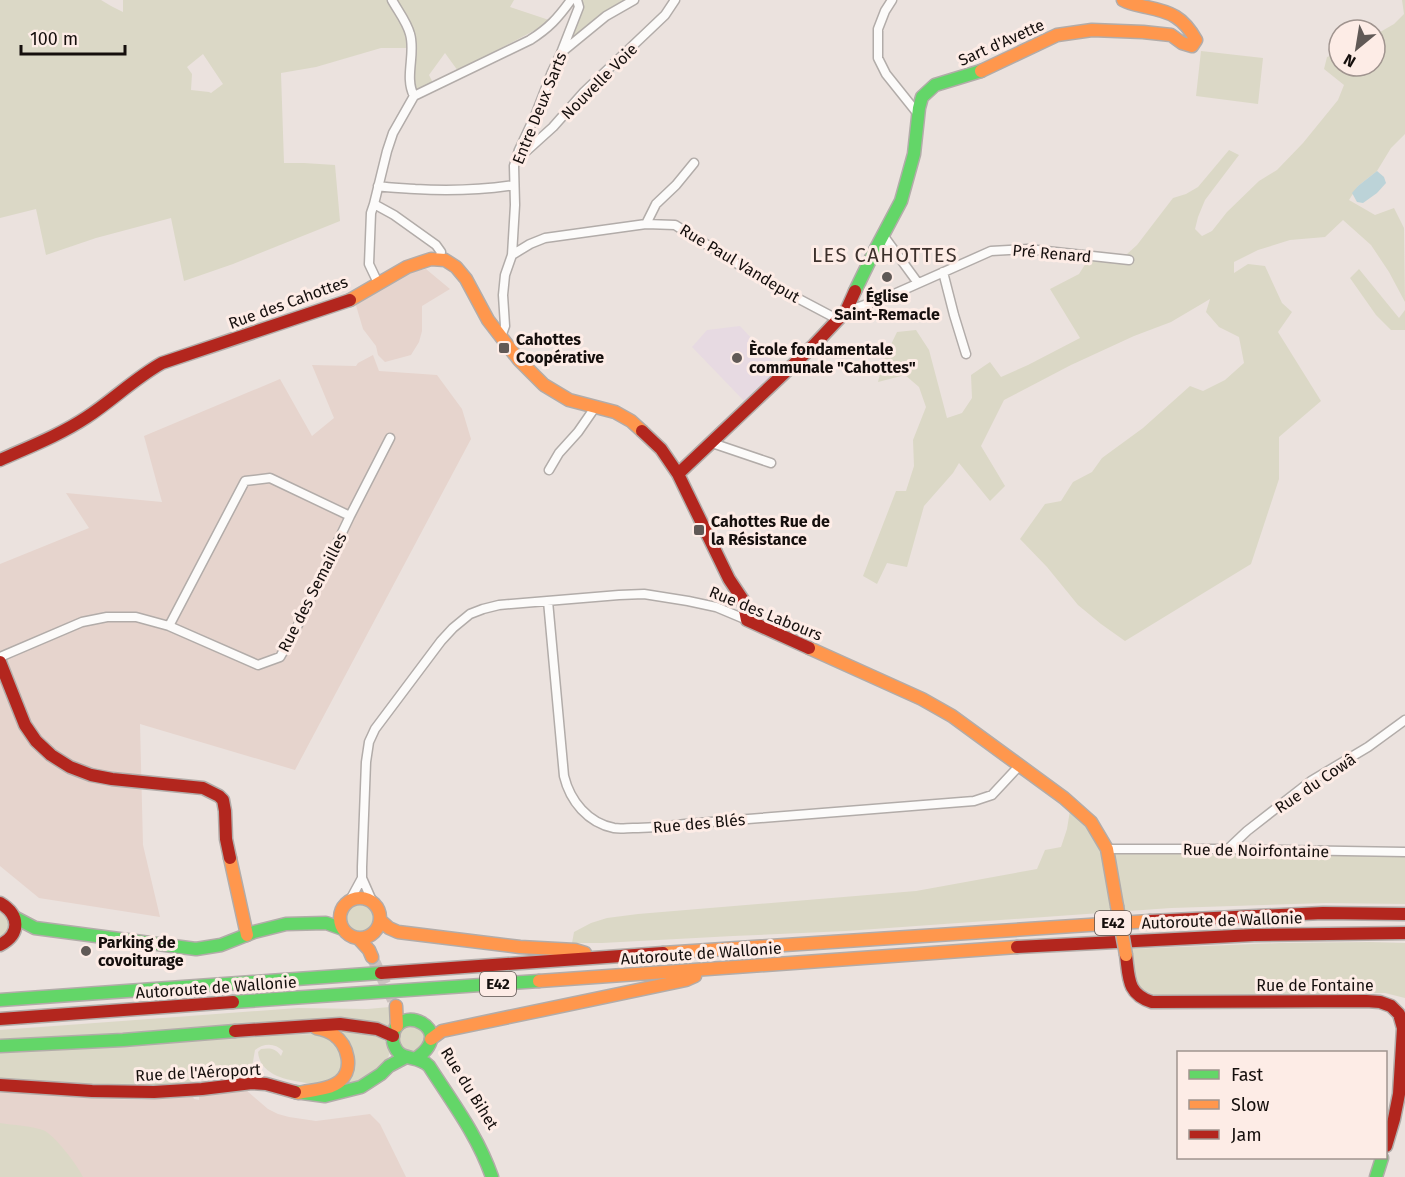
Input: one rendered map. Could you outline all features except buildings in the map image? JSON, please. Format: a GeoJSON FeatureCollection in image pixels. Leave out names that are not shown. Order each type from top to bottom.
{"type":"FeatureCollection","features":[{"type":"Feature","properties":{"kind":"main road","name":"Sart d'Avette"},"geometry":{"type":"LineString","coordinates":[[678,474],[814,345],[842,315],[901,201],[914,154],[919,108],[922,97],[927,91],[935,85],[984,70],[1057,35],[1092,30],[1171,35],[1182,43],[1192,46],[1196,40],[1190,28],[1177,16],[1165,10],[1123,0]]}},
{"type":"Feature","properties":{"kind":"main road","name":"Rue des Cahottes"},"geometry":{"type":"LineString","coordinates":[[0,460],[60,432],[99,410],[142,375],[162,363],[351,300],[407,267],[431,259],[439,260]]}},
{"type":"Feature","properties":{"kind":"main road"},"geometry":{"type":"LineString","coordinates":[[439,260],[445,260],[456,267],[466,279],[488,320],[519,360],[544,385],[569,400],[615,412],[631,421],[656,443],[678,474],[729,579],[743,600],[747,620]]}},
{"type":"Feature","properties":{"kind":"main road","name":"Rue des Labours"},"geometry":{"type":"LineString","coordinates":[[747,620],[922,699],[952,716],[1064,798],[1091,822],[1107,849],[1126,955]]}},
{"type":"Feature","properties":{"kind":"main road"},"geometry":{"type":"LineString","coordinates":[[0,662],[25,725],[36,741],[51,755],[70,767],[91,775],[112,779],[203,788],[219,795],[223,800],[226,839],[247,935]]}},
{"type":"Feature","properties":{"kind":"main road"},"geometry":{"type":"LineString","coordinates":[[326,923],[355,899],[361,898],[373,903],[380,920],[388,928],[398,932],[510,946],[575,950],[605,958]]}},
{"type":"Feature","properties":{"kind":"main road"},"geometry":{"type":"LineString","coordinates":[[0,903],[9,909],[16,926],[9,940],[0,945]]}},
{"type":"Feature","properties":{"kind":"main road"},"geometry":{"type":"LineString","coordinates":[[343,929],[340,917],[346,906]]}},
{"type":"Feature","properties":{"kind":"main road","name":"Autoroute de Wallonie"},"geometry":{"type":"LineString","coordinates":[[0,1000],[1209,917],[1323,913],[1405,914]]}},
{"type":"Feature","properties":{"kind":"main road"},"geometry":{"type":"LineString","coordinates":[[14,917],[35,928],[196,949],[221,945],[269,927],[286,924],[326,923],[343,929],[347,933],[364,936],[375,931],[380,920]]}},
{"type":"Feature","properties":{"kind":"main road"},"geometry":{"type":"LineString","coordinates":[[14,934],[35,928]]}},
{"type":"Feature","properties":{"kind":"main road","name":"Autoroute de Wallonie"},"geometry":{"type":"LineString","coordinates":[[0,1019],[1209,936],[1323,932],[1405,933]]}},
{"type":"Feature","properties":{"kind":"main road"},"geometry":{"type":"LineString","coordinates":[[364,936],[371,954]]}},
{"type":"Feature","properties":{"kind":"main road","name":"Rue de Fontaine"},"geometry":{"type":"LineString","coordinates":[[1126,955],[1134,993],[1141,999],[1152,1002],[1365,1000],[1380,1001],[1391,1006],[1399,1014],[1402,1028],[1398,1094],[1387,1143]]}},
{"type":"Feature","properties":{"kind":"main road","name":"Rue de l'Aéroport"},"geometry":{"type":"LineString","coordinates":[[0,1085],[154,1092],[252,1083],[325,1096],[349,1091],[371,1082],[389,1066],[420,1051],[442,1031],[686,980],[714,969]]}},
{"type":"Feature","properties":{"kind":"main road","name":"Rue du Bihet"},"geometry":{"type":"LineString","coordinates":[[420,1051],[430,1033],[427,1026],[415,1020],[398,1032],[398,1053],[420,1051],[429,1058],[478,1130],[494,1162],[498,1177]]}},
{"type":"Feature","properties":{"kind":"main road"},"geometry":{"type":"LineString","coordinates":[[0,1046],[123,1040],[340,1024],[398,1032],[389,1066]]}},
{"type":"Feature","properties":{"kind":"main road"},"geometry":{"type":"LineString","coordinates":[[298,1093],[324,1088],[339,1081],[344,1076],[348,1061],[344,1045],[331,1032],[304,1026]]}},
{"type":"Feature","properties":{"kind":"main road","name":"Rue du Bihet"},"geometry":{"type":"LineString","coordinates":[[420,1051],[473,1132],[492,1177]]}},
{"type":"Feature","properties":{"kind":"main road"},"geometry":{"type":"LineString","coordinates":[[1376,1177],[1382,1159]]}},
{"type":"Feature","properties":{"kind":"street"},"geometry":{"type":"LineString","coordinates":[[378,283],[369,264],[371,213],[393,133],[414,96],[410,81],[411,34],[392,0]]}},
{"type":"Feature","properties":{"kind":"street","name":"Entre Deux Sarts"},"geometry":{"type":"LineString","coordinates":[[414,96],[530,40],[558,18],[571,0]]}},
{"type":"Feature","properties":{"kind":"street","name":"Entre Deux Sarts"},"geometry":{"type":"LineString","coordinates":[[512,255],[515,205],[514,166],[579,7],[577,0]]}},
{"type":"Feature","properties":{"kind":"street"},"geometry":{"type":"LineString","coordinates":[[561,53],[606,16],[634,0]]}},
{"type":"Feature","properties":{"kind":"street","name":"Nouvelle Voie"},"geometry":{"type":"LineString","coordinates":[[517,156],[522,155],[553,127],[584,92],[665,15],[675,0]]}},
{"type":"Feature","properties":{"kind":"street"},"geometry":{"type":"LineString","coordinates":[[892,0],[878,29],[878,58],[886,74],[918,114]]}},
{"type":"Feature","properties":{"kind":"street"},"geometry":{"type":"LineString","coordinates":[[646,224],[656,204],[694,163]]}},
{"type":"Feature","properties":{"kind":"street"},"geometry":{"type":"LineString","coordinates":[[378,186],[443,190],[484,189],[514,185]]}},
{"type":"Feature","properties":{"kind":"street"},"geometry":{"type":"LineString","coordinates":[[374,204],[394,215],[436,245],[441,252],[439,260]]}},
{"type":"Feature","properties":{"kind":"street","name":"Rue Paul Vandeput"},"geometry":{"type":"LineString","coordinates":[[512,255],[545,238],[646,224],[675,225],[758,277],[842,315]]}},
{"type":"Feature","properties":{"kind":"street"},"geometry":{"type":"LineString","coordinates":[[883,235],[918,283]]}},
{"type":"Feature","properties":{"kind":"street","name":"Pré Renard"},"geometry":{"type":"LineString","coordinates":[[842,315],[998,249],[1028,249],[1129,260]]}},
{"type":"Feature","properties":{"kind":"street"},"geometry":{"type":"LineString","coordinates":[[501,337],[505,326],[503,295],[505,275],[512,255]]}},
{"type":"Feature","properties":{"kind":"street"},"geometry":{"type":"LineString","coordinates":[[943,272],[966,354]]}},
{"type":"Feature","properties":{"kind":"street"},"geometry":{"type":"LineString","coordinates":[[550,470],[559,453],[578,432],[596,406]]}},
{"type":"Feature","properties":{"kind":"street","name":"Rue des Semailles"},"geometry":{"type":"LineString","coordinates":[[0,657],[82,622],[107,616],[136,617],[169,626],[258,665],[280,657],[390,438]]}},
{"type":"Feature","properties":{"kind":"street"},"geometry":{"type":"LineString","coordinates":[[712,443],[771,464]]}},
{"type":"Feature","properties":{"kind":"street","name":"Rue des Semailles"},"geometry":{"type":"LineString","coordinates":[[169,626],[244,481],[270,478],[350,516]]}},
{"type":"Feature","properties":{"kind":"street","name":"Rue des Labours"},"geometry":{"type":"LineString","coordinates":[[373,903],[362,878],[366,762],[369,742],[375,729],[441,640],[463,619],[470,614],[499,605],[644,594],[716,607],[747,620]]}},
{"type":"Feature","properties":{"kind":"street","name":"Rue des Blés"},"geometry":{"type":"LineString","coordinates":[[549,601],[564,776],[575,801],[585,814],[600,823],[615,828],[654,828],[974,801],[992,795],[1020,765]]}},
{"type":"Feature","properties":{"kind":"street","name":"Rue du Cowâ"},"geometry":{"type":"LineString","coordinates":[[1228,849],[1247,831],[1311,781],[1368,747],[1405,720]]}},
{"type":"Feature","properties":{"kind":"street","name":"Rue de Noirfontaine"},"geometry":{"type":"LineString","coordinates":[[1107,849],[1405,852]]}},
{"type":"Feature","properties":{"kind":"street","name":"Rue des Labours"},"geometry":{"type":"LineString","coordinates":[[346,906],[362,878]]}},
{"type":"Feature","properties":{"kind":"shaded area"},"geometry":{"type":"Polygon","coordinates":[[[0,0],[101,0],[123,12],[123,0],[514,0],[510,7],[552,21],[458,71],[445,53],[429,75],[433,83],[418,92],[413,90],[412,48],[381,48],[316,67],[281,73],[284,163],[335,165],[340,221],[233,264],[184,281],[171,218],[96,238],[46,255],[36,209],[0,218],[0,0]],[[203,54],[187,67],[192,74],[191,90],[211,93],[223,84],[203,54]]]}},
{"type":"Feature","properties":{"kind":"shaded area"},"geometry":{"type":"Polygon","coordinates":[[[577,0],[634,0],[563,46],[577,0]]]}},
{"type":"Feature","properties":{"kind":"shaded area"},"geometry":{"type":"Polygon","coordinates":[[[1402,0],[1405,0],[1405,134],[1391,148],[1377,171],[1358,186],[1349,200],[1375,215],[1394,208],[1404,228],[1405,302],[1371,245],[1343,220],[1325,237],[1290,240],[1258,250],[1234,262],[1234,273],[1248,264],[1265,266],[1282,303],[1292,312],[1278,332],[1321,401],[1279,437],[1279,479],[1251,564],[1125,641],[1078,605],[1020,539],[1045,504],[1061,501],[1073,482],[1092,472],[1102,458],[1143,428],[1190,386],[1203,391],[1225,380],[1244,363],[1239,337],[1219,327],[1206,312],[1210,299],[1171,322],[1071,365],[1004,400],[981,446],[1005,486],[990,501],[959,463],[924,506],[907,567],[887,563],[877,584],[863,576],[896,491],[906,491],[914,466],[913,440],[926,407],[919,387],[905,375],[878,382],[884,359],[897,332],[916,330],[929,350],[947,418],[962,413],[972,398],[971,375],[990,362],[1001,377],[1080,338],[1050,289],[1079,274],[1093,252],[1113,256],[1127,254],[1137,245],[1173,198],[1198,187],[1229,150],[1239,155],[1205,200],[1195,229],[1202,236],[1212,231],[1227,212],[1259,181],[1277,170],[1303,143],[1338,100],[1344,85],[1335,78],[1387,78],[1387,28],[1404,14],[1402,0]]]}},
{"type":"Feature","properties":{"kind":"shaded area"},"geometry":{"type":"Polygon","coordinates":[[[1201,51],[1263,58],[1258,104],[1196,96],[1201,51]]]}},
{"type":"Feature","properties":{"kind":"shaded area"},"geometry":{"type":"Polygon","coordinates":[[[426,269],[450,289],[422,306],[422,331],[419,342],[411,355],[385,362],[378,355],[376,346],[363,329],[355,302],[407,273],[426,269]]]}},
{"type":"Feature","properties":{"kind":"shaded area"},"geometry":{"type":"Polygon","coordinates":[[[1359,269],[1399,318],[1405,310],[1405,330],[1391,330],[1376,315],[1350,278],[1359,269]]]}},
{"type":"Feature","properties":{"kind":"shaded area","name":"Ècole fondamentale communale \"Cahottes\""},"geometry":{"type":"Polygon","coordinates":[[[740,326],[781,370],[747,404],[692,347],[707,330],[740,326]]]}},
{"type":"Feature","properties":{"kind":"shaded area"},"geometry":{"type":"Polygon","coordinates":[[[373,355],[379,371],[437,375],[462,409],[471,439],[295,770],[140,724],[143,845],[160,917],[39,898],[0,866],[0,564],[89,528],[66,493],[162,502],[144,436],[280,379],[312,436],[334,418],[312,365],[356,366],[373,355]]]}},
{"type":"Feature","properties":{"kind":"shaded area"},"geometry":{"type":"Polygon","coordinates":[[[1072,798],[1093,816],[1115,853],[1405,857],[1405,904],[1326,903],[1171,908],[846,931],[572,943],[574,932],[607,918],[916,891],[1037,869],[1045,850],[1061,847],[1067,829],[1072,798]]]}},
{"type":"Feature","properties":{"kind":"shaded area"},"geometry":{"type":"Polygon","coordinates":[[[360,905],[370,908],[373,918],[370,928],[360,931],[350,928],[347,918],[350,908],[360,905]]]}},
{"type":"Feature","properties":{"kind":"shaded area"},"geometry":{"type":"Polygon","coordinates":[[[0,908],[11,920],[5,935],[0,938],[0,908]]]}},
{"type":"Feature","properties":{"kind":"shaded area"},"geometry":{"type":"Polygon","coordinates":[[[1280,943],[1405,943],[1405,998],[1385,993],[1154,995],[1139,987],[1134,980],[1131,949],[1280,943]]]}},
{"type":"Feature","properties":{"kind":"shaded area"},"geometry":{"type":"Polygon","coordinates":[[[390,1007],[393,1021],[390,1028],[0,1043],[0,1030],[298,1008],[390,1007]]]}},
{"type":"Feature","properties":{"kind":"shaded area"},"geometry":{"type":"Polygon","coordinates":[[[412,1025],[421,1029],[425,1038],[421,1047],[412,1051],[403,1047],[399,1038],[403,1029],[412,1025]]]}},
{"type":"Feature","properties":{"kind":"shaded area"},"geometry":{"type":"Polygon","coordinates":[[[335,1030],[376,1035],[388,1045],[390,1052],[387,1059],[366,1079],[349,1086],[338,1086],[348,1075],[335,1030]]]}},
{"type":"Feature","properties":{"kind":"shaded area"},"geometry":{"type":"Polygon","coordinates":[[[321,1034],[341,1048],[342,1073],[318,1085],[287,1079],[263,1066],[258,1052],[261,1049],[277,1051],[281,1056],[283,1051],[277,1046],[269,1045],[255,1050],[251,1073],[171,1086],[111,1086],[0,1080],[0,1051],[321,1034]]]}},
{"type":"Feature","properties":{"kind":"shaded area"},"geometry":{"type":"Polygon","coordinates":[[[246,1090],[268,1109],[289,1117],[316,1121],[370,1114],[380,1124],[406,1177],[0,1177],[0,1092],[142,1100],[193,1097],[199,1100],[199,1096],[246,1090]]]}},
{"type":"Feature","properties":{"kind":"shaded area"},"geometry":{"type":"Polygon","coordinates":[[[0,1123],[43,1130],[48,1133],[65,1151],[83,1177],[0,1177],[0,1123]]]}},
{"type":"Feature","properties":{"kind":"water"},"geometry":{"type":"Polygon","coordinates":[[[1377,171],[1384,177],[1386,183],[1363,203],[1357,202],[1352,193],[1377,171]]]}},
{"type":"Feature","properties":{"kind":"tunnel"},"geometry":{"type":"LineString","coordinates":[[372,957],[396,1006]]}},
{"type":"Feature","properties":{"kind":"traffic: fast"},"geometry":{"type":"LineString","coordinates":[[855,291],[901,201],[914,154],[922,97],[935,85],[981,71]]}},
{"type":"Feature","properties":{"kind":"traffic: fast"},"geometry":{"type":"LineString","coordinates":[[14,917],[35,928],[196,949],[221,945],[254,932],[286,924],[326,923],[343,929]]}},
{"type":"Feature","properties":{"kind":"traffic: fast"},"geometry":{"type":"LineString","coordinates":[[0,1000],[381,973]]}},
{"type":"Feature","properties":{"kind":"traffic: fast"},"geometry":{"type":"LineString","coordinates":[[233,1002],[539,981]]}},
{"type":"Feature","properties":{"kind":"traffic: fast"},"geometry":{"type":"LineString","coordinates":[[418,1057],[428,1046],[431,1037],[428,1029],[422,1023],[413,1020],[404,1021],[397,1026],[393,1036],[396,1050],[402,1055],[429,1066],[472,1133],[492,1177]]}},
{"type":"Feature","properties":{"kind":"traffic: fast"},"geometry":{"type":"LineString","coordinates":[[0,1046],[123,1040],[235,1031]]}},
{"type":"Feature","properties":{"kind":"traffic: fast"},"geometry":{"type":"LineString","coordinates":[[295,1092],[325,1096],[361,1087],[389,1066],[406,1057]]}},
{"type":"Feature","properties":{"kind":"traffic: fast"},"geometry":{"type":"LineString","coordinates":[[1376,1177],[1382,1159]]}},
{"type":"Feature","properties":{"kind":"traffic: slow"},"geometry":{"type":"LineString","coordinates":[[981,71],[1057,35],[1092,30],[1171,35],[1182,43],[1192,46],[1196,40],[1176,17],[1123,0]]}},
{"type":"Feature","properties":{"kind":"traffic: slow"},"geometry":{"type":"LineString","coordinates":[[350,300],[407,267],[431,259],[445,260],[456,267],[466,279],[488,320],[519,360],[544,385],[569,400],[615,412],[631,421],[642,431]]}},
{"type":"Feature","properties":{"kind":"traffic: slow"},"geometry":{"type":"LineString","coordinates":[[809,648],[922,699],[952,716],[1064,798],[1091,822],[1107,849],[1117,906]]}},
{"type":"Feature","properties":{"kind":"traffic: slow"},"geometry":{"type":"LineString","coordinates":[[230,858],[247,935]]}},
{"type":"Feature","properties":{"kind":"traffic: slow"},"geometry":{"type":"LineString","coordinates":[[360,898],[374,904],[380,918],[374,932],[360,938],[346,932],[340,918],[346,904],[360,898]]}},
{"type":"Feature","properties":{"kind":"traffic: slow"},"geometry":{"type":"LineString","coordinates":[[1117,906],[1126,955]]}},
{"type":"Feature","properties":{"kind":"traffic: slow"},"geometry":{"type":"LineString","coordinates":[[380,920],[398,932],[520,947],[575,950],[585,953]]}},
{"type":"Feature","properties":{"kind":"traffic: slow"},"geometry":{"type":"LineString","coordinates":[[663,953],[1150,921]]}},
{"type":"Feature","properties":{"kind":"traffic: slow"},"geometry":{"type":"LineString","coordinates":[[358,938],[372,957]]}},
{"type":"Feature","properties":{"kind":"traffic: slow"},"geometry":{"type":"LineString","coordinates":[[539,981],[1017,947]]}},
{"type":"Feature","properties":{"kind":"traffic: slow"},"geometry":{"type":"LineString","coordinates":[[431,1039],[442,1031],[686,980],[695,976]]}},
{"type":"Feature","properties":{"kind":"traffic: slow"},"geometry":{"type":"LineString","coordinates":[[396,1006],[397,1026]]}},
{"type":"Feature","properties":{"kind":"traffic: slow"},"geometry":{"type":"LineString","coordinates":[[298,1093],[336,1084],[347,1070],[348,1057],[339,1039],[325,1030],[316,1028]]}},
{"type":"Feature","properties":{"kind":"traffic: jam"},"geometry":{"type":"LineString","coordinates":[[678,474],[814,345],[846,311],[855,291]]}},
{"type":"Feature","properties":{"kind":"traffic: jam"},"geometry":{"type":"LineString","coordinates":[[0,460],[77,423],[162,363],[350,300]]}},
{"type":"Feature","properties":{"kind":"traffic: jam"},"geometry":{"type":"LineString","coordinates":[[642,431],[661,449],[678,474],[729,579],[743,600],[747,620],[809,648]]}},
{"type":"Feature","properties":{"kind":"traffic: jam"},"geometry":{"type":"LineString","coordinates":[[0,662],[25,725],[36,741],[51,755],[70,767],[91,775],[112,779],[203,788],[219,796],[223,800],[225,811],[226,839],[230,858]]}},
{"type":"Feature","properties":{"kind":"traffic: jam"},"geometry":{"type":"LineString","coordinates":[[0,903],[11,913],[15,924],[12,935],[0,945]]}},
{"type":"Feature","properties":{"kind":"traffic: jam"},"geometry":{"type":"LineString","coordinates":[[1150,921],[1323,913],[1405,914]]}},
{"type":"Feature","properties":{"kind":"traffic: jam"},"geometry":{"type":"LineString","coordinates":[[1017,947],[1254,935],[1405,933]]}},
{"type":"Feature","properties":{"kind":"traffic: jam"},"geometry":{"type":"LineString","coordinates":[[381,973],[663,953]]}},
{"type":"Feature","properties":{"kind":"traffic: jam"},"geometry":{"type":"LineString","coordinates":[[1126,955],[1129,978],[1134,990],[1138,995],[1152,1002],[1366,1001],[1391,1006],[1399,1014],[1403,1028],[1399,1094],[1387,1143]]}},
{"type":"Feature","properties":{"kind":"traffic: jam"},"geometry":{"type":"LineString","coordinates":[[0,1019],[233,1002]]}},
{"type":"Feature","properties":{"kind":"traffic: jam"},"geometry":{"type":"LineString","coordinates":[[235,1031],[340,1024],[377,1029],[393,1036]]}},
{"type":"Feature","properties":{"kind":"traffic: jam"},"geometry":{"type":"LineString","coordinates":[[0,1085],[92,1091],[154,1092],[252,1083],[266,1084],[295,1092]]}},
{"type":"Feature","properties":{"kind":"place","name":"Église Saint-Remacle"},"geometry":{"type":"Point","coordinates":[887,277]}},
{"type":"Feature","properties":{"kind":"place","name":"Cahottes Coopérative"},"geometry":{"type":"Point","coordinates":[504,348]}},
{"type":"Feature","properties":{"kind":"place","name":"Ècole fondamentale communale \"Cahottes\""},"geometry":{"type":"Point","coordinates":[737,358]}},
{"type":"Feature","properties":{"kind":"place","name":"Cahottes Rue de la Résistance"},"geometry":{"type":"Point","coordinates":[699,530]}},
{"type":"Feature","properties":{"kind":"place","name":"Parking de covoiturage"},"geometry":{"type":"Point","coordinates":[86,951]}},
{"type":"Feature","properties":{"kind":"district","name":"LES CAHOTTES"},"geometry":{"type":"Point","coordinates":[885,255]}}]}
